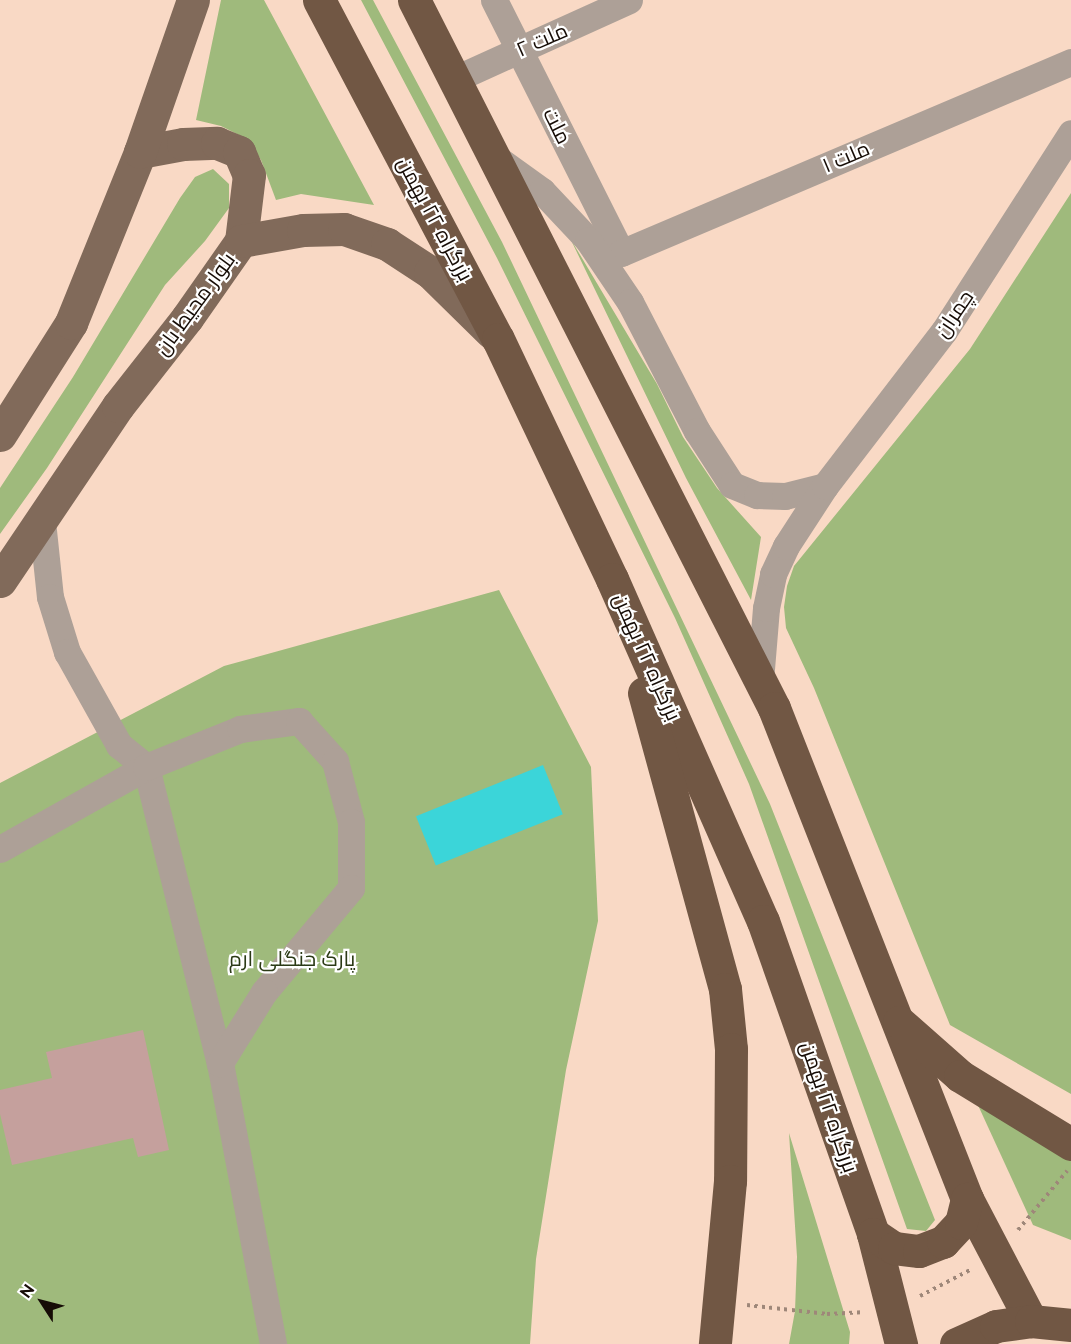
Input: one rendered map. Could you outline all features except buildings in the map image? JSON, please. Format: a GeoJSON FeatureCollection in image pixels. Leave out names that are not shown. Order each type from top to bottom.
{"type":"FeatureCollection","features":[{"type":"Feature","properties":{"kind":"highway","name":"بزرگراه ۲۲ بهمن"},"geometry":{"type":"LineString","coordinates":[[319,0],[498,339],[612,579],[764,921],[873,1234],[901,1344]]}},
{"type":"Feature","properties":{"kind":"highway"},"geometry":{"type":"LineString","coordinates":[[414,0],[774,708],[967,1199],[1031,1321]]}},
{"type":"Feature","properties":{"kind":"highway"},"geometry":{"type":"LineString","coordinates":[[612,579],[725,989],[731,1049],[730,1181],[715,1344]]}},
{"type":"Feature","properties":{"kind":"highway"},"geometry":{"type":"LineString","coordinates":[[895,1018],[960,1076],[1071,1144]]}},
{"type":"Feature","properties":{"kind":"highway"},"geometry":{"type":"LineString","coordinates":[[873,1234],[894,1248],[919,1251],[943,1242],[961,1223],[967,1199]]}},
{"type":"Feature","properties":{"kind":"highway"},"geometry":{"type":"LineString","coordinates":[[956,1344],[996,1326],[1031,1321],[1071,1325]]}},
{"type":"Feature","properties":{"kind":"main road"},"geometry":{"type":"LineString","coordinates":[[0,435],[71,323],[140,152],[193,0]]}},
{"type":"Feature","properties":{"kind":"main road"},"geometry":{"type":"LineString","coordinates":[[140,152],[183,144],[217,142],[238,152],[249,175],[241,241]]}},
{"type":"Feature","properties":{"kind":"main road","name":"بلوار محیط بان"},"geometry":{"type":"LineString","coordinates":[[0,580],[118,406],[187,318],[241,241],[303,230],[344,229],[387,244],[430,272],[498,339]]}},
{"type":"Feature","properties":{"kind":"street","name":"ملت"},"geometry":{"type":"LineString","coordinates":[[494,0],[621,253]]}},
{"type":"Feature","properties":{"kind":"street","name":"ملت ۲"},"geometry":{"type":"LineString","coordinates":[[454,79],[629,0]]}},
{"type":"Feature","properties":{"kind":"street","name":"ملت ۱"},"geometry":{"type":"LineString","coordinates":[[621,253],[1071,62]]}},
{"type":"Feature","properties":{"kind":"street","name":"چمران"},"geometry":{"type":"LineString","coordinates":[[760,681],[766,608],[773,574],[786,546],[825,486],[944,331],[1071,133]]}},
{"type":"Feature","properties":{"kind":"street"},"geometry":{"type":"LineString","coordinates":[[495,157],[542,191],[588,240],[630,302],[697,431],[732,485],[757,495],[785,496],[825,486]]}},
{"type":"Feature","properties":{"kind":"street"},"geometry":{"type":"LineString","coordinates":[[42,521],[50,597],[67,652],[119,745],[146,767],[220,1064],[273,1344]]}},
{"type":"Feature","properties":{"kind":"street"},"geometry":{"type":"LineString","coordinates":[[0,849],[146,767],[240,729],[299,721],[335,761],[351,822],[351,888],[264,992],[220,1064]]}},
{"type":"Feature","properties":{"kind":"green space"},"geometry":{"type":"Polygon","coordinates":[[[221,0],[264,0],[374,205],[301,194],[276,200],[261,160],[247,139],[221,126],[196,120],[221,0]]]}},
{"type":"Feature","properties":{"kind":"green space"},"geometry":{"type":"Polygon","coordinates":[[[361,0],[373,0],[502,242],[770,804],[935,1220],[926,1231],[907,1229],[749,784],[675,618],[497,258],[361,0]]]}},
{"type":"Feature","properties":{"kind":"green space"},"geometry":{"type":"Polygon","coordinates":[[[213,169],[229,184],[229,208],[205,241],[165,285],[47,468],[0,534],[0,488],[73,377],[180,198],[195,177],[213,169]]]}},
{"type":"Feature","properties":{"kind":"green space"},"geometry":{"type":"Polygon","coordinates":[[[1071,193],[1071,1094],[950,1025],[814,688],[786,628],[784,607],[787,586],[794,566],[970,349],[1071,193]]]}},
{"type":"Feature","properties":{"kind":"green space"},"geometry":{"type":"Polygon","coordinates":[[[570,238],[657,384],[683,437],[717,488],[761,537],[751,600],[686,478],[570,238]]]}},
{"type":"Feature","properties":{"kind":"green space","name":"پارک جنگلی ارم"},"geometry":{"type":"Polygon","coordinates":[[[499,590],[591,767],[598,921],[566,1070],[536,1259],[530,1344],[0,1344],[0,783],[224,666],[499,590]]]}},
{"type":"Feature","properties":{"kind":"green space"},"geometry":{"type":"Polygon","coordinates":[[[977,1103],[1071,1160],[1071,1240],[1033,1225],[977,1103]]]}},
{"type":"Feature","properties":{"kind":"green space"},"geometry":{"type":"Polygon","coordinates":[[[789,1133],[850,1332],[849,1344],[789,1344],[795,1311],[797,1257],[789,1133]]]}},
{"type":"Feature","properties":{"kind":"water"},"geometry":{"type":"Polygon","coordinates":[[[543,765],[563,814],[436,865],[416,816],[543,765]]]}}]}
